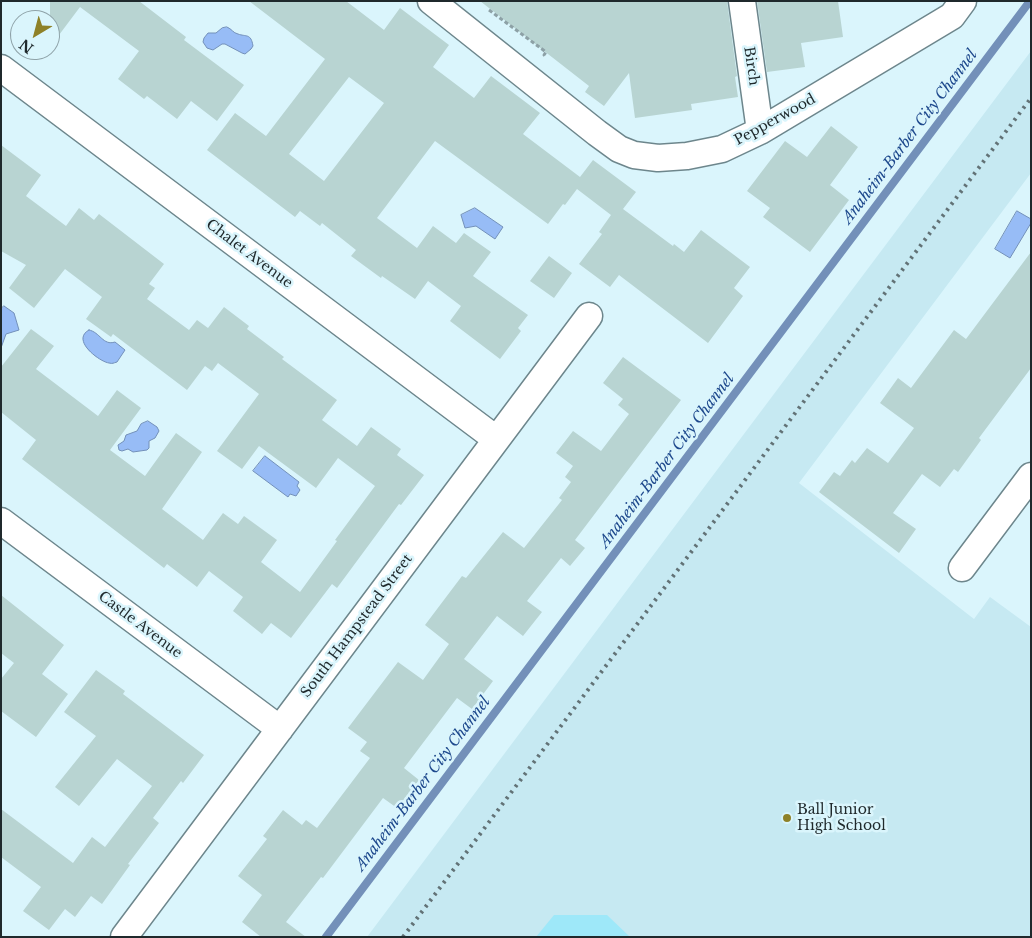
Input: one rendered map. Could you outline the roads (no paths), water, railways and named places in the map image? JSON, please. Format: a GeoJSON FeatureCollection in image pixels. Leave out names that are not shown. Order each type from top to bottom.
{"type":"FeatureCollection","features":[{"type":"Feature","properties":{"kind":"street","name":"Pepperwood"},"geometry":{"type":"LineString","coordinates":[[431,1],[619,149],[634,155],[658,158],[688,156],[722,149],[760,131],[952,16],[964,1]]}},
{"type":"Feature","properties":{"kind":"street","name":"Birch"},"geometry":{"type":"LineString","coordinates":[[742,1],[760,131]]}},
{"type":"Feature","properties":{"kind":"street","name":"Chalet Avenue"},"geometry":{"type":"LineString","coordinates":[[1,68],[496,439]]}},
{"type":"Feature","properties":{"kind":"street","name":"South Hampstead Street"},"geometry":{"type":"LineString","coordinates":[[124,937],[589,316]]}},
{"type":"Feature","properties":{"kind":"street"},"geometry":{"type":"LineString","coordinates":[[962,568],[1031,476]]}},
{"type":"Feature","properties":{"kind":"street","name":"Castle Avenue"},"geometry":{"type":"LineString","coordinates":[[1,521],[280,729]]}},
{"type":"Feature","properties":{"kind":"waterway","name":"Anaheim-Barber City Channel"},"geometry":{"type":"LineString","coordinates":[[326,937],[1030,1]]}},
{"type":"Feature","properties":{"kind":"railway"},"geometry":{"type":"LineString","coordinates":[[403,937],[1031,98]]}},
{"type":"Feature","properties":{"kind":"place","name":"Ball Junior High School"},"geometry":{"type":"Point","coordinates":[787,818]}}]}
